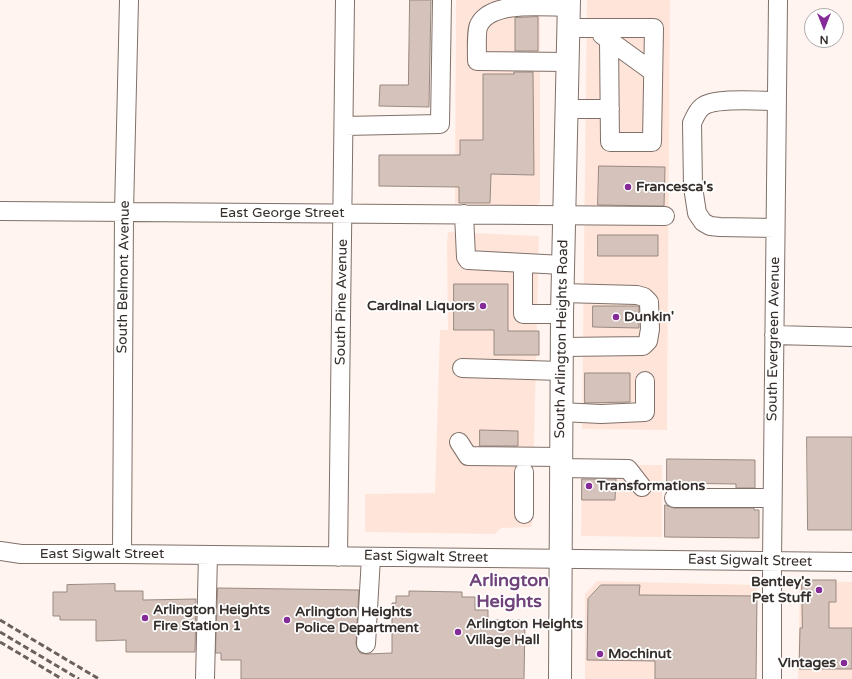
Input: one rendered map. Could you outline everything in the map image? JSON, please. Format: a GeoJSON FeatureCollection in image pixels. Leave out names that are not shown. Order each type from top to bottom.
{"type":"FeatureCollection","features":[{"type":"Feature","properties":{"kind":"main road","name":"South Arlington Heights Road"},"geometry":{"type":"LineString","coordinates":[[560,679],[561,371],[568,12]]}},
{"type":"Feature","properties":{"kind":"street","name":"South Belmont Avenue"},"geometry":{"type":"LineString","coordinates":[[122,554],[124,212],[129,0]]}},
{"type":"Feature","properties":{"kind":"street","name":"South Pine Avenue"},"geometry":{"type":"LineString","coordinates":[[338,556],[345,0]]}},
{"type":"Feature","properties":{"kind":"street"},"geometry":{"type":"LineString","coordinates":[[344,126],[440,124],[442,0]]}},
{"type":"Feature","properties":{"kind":"street","name":"South Evergreen Avenue"},"geometry":{"type":"LineString","coordinates":[[772,679],[772,498],[778,0]]}},
{"type":"Feature","properties":{"kind":"street"},"geometry":{"type":"LineString","coordinates":[[567,62],[477,61],[478,26],[484,18],[493,12],[509,7],[568,12],[594,28],[653,72]]}},
{"type":"Feature","properties":{"kind":"street"},"geometry":{"type":"LineString","coordinates":[[594,28],[654,28],[652,142],[610,142],[609,40]]}},
{"type":"Feature","properties":{"kind":"street"},"geometry":{"type":"LineString","coordinates":[[775,228],[720,227],[710,226],[703,222],[697,213],[693,187],[692,123],[702,107],[711,103],[726,101],[777,101]]}},
{"type":"Feature","properties":{"kind":"street"},"geometry":{"type":"LineString","coordinates":[[566,109],[610,109]]}},
{"type":"Feature","properties":{"kind":"street","name":"East George Street"},"geometry":{"type":"LineString","coordinates":[[0,211],[564,214],[665,216]]}},
{"type":"Feature","properties":{"kind":"street"},"geometry":{"type":"LineString","coordinates":[[464,214],[466,257],[468,260],[563,265]]}},
{"type":"Feature","properties":{"kind":"street"},"geometry":{"type":"LineString","coordinates":[[523,263],[523,314],[562,314]]}},
{"type":"Feature","properties":{"kind":"street"},"geometry":{"type":"LineString","coordinates":[[562,293],[637,295],[644,297],[649,302],[650,329],[648,341],[643,346],[562,347]]}},
{"type":"Feature","properties":{"kind":"street"},"geometry":{"type":"LineString","coordinates":[[774,335],[852,337]]}},
{"type":"Feature","properties":{"kind":"street"},"geometry":{"type":"LineString","coordinates":[[462,368],[561,371]]}},
{"type":"Feature","properties":{"kind":"street"},"geometry":{"type":"LineString","coordinates":[[561,412],[601,414],[645,412],[645,380]]}},
{"type":"Feature","properties":{"kind":"street"},"geometry":{"type":"LineString","coordinates":[[459,442],[468,456],[628,469],[642,487]]}},
{"type":"Feature","properties":{"kind":"street"},"geometry":{"type":"LineString","coordinates":[[524,472],[524,514]]}},
{"type":"Feature","properties":{"kind":"street"},"geometry":{"type":"LineString","coordinates":[[674,498],[772,498]]}},
{"type":"Feature","properties":{"kind":"street","name":"East Sigwalt Street"},"geometry":{"type":"LineString","coordinates":[[0,551],[21,554],[852,562]]}},
{"type":"Feature","properties":{"kind":"street"},"geometry":{"type":"LineString","coordinates":[[205,679],[208,555]]}},
{"type":"Feature","properties":{"kind":"street"},"geometry":{"type":"LineString","coordinates":[[366,644],[371,557]]}},
{"type":"Feature","properties":{"kind":"shaded area"},"geometry":{"type":"Polygon","coordinates":[[[456,0],[540,0],[540,202],[535,207],[455,204],[456,0]]]}},
{"type":"Feature","properties":{"kind":"shaded area"},"geometry":{"type":"Polygon","coordinates":[[[587,0],[670,0],[667,430],[582,429],[587,0]]]}},
{"type":"Feature","properties":{"kind":"shaded area"},"geometry":{"type":"Polygon","coordinates":[[[448,232],[539,236],[532,527],[501,528],[495,534],[365,532],[365,494],[435,493],[440,330],[448,330],[448,232]]]}},
{"type":"Feature","properties":{"kind":"shaded area"},"geometry":{"type":"Polygon","coordinates":[[[582,465],[662,465],[662,537],[581,536],[582,465]]]}},
{"type":"Feature","properties":{"kind":"shaded area"},"geometry":{"type":"Polygon","coordinates":[[[597,581],[757,585],[756,679],[585,679],[585,594],[597,581]]]}},
{"type":"Feature","properties":{"kind":"shaded area"},"geometry":{"type":"Polygon","coordinates":[[[800,581],[852,582],[852,679],[798,679],[800,581]]]}},
{"type":"Feature","properties":{"kind":"building"},"geometry":{"type":"Polygon","coordinates":[[[410,0],[431,0],[429,107],[379,106],[380,85],[408,85],[410,0]]]}},
{"type":"Feature","properties":{"kind":"building"},"geometry":{"type":"Polygon","coordinates":[[[538,17],[538,51],[515,51],[515,18],[538,17]]]}},
{"type":"Feature","properties":{"kind":"building"},"geometry":{"type":"Polygon","coordinates":[[[514,72],[533,72],[534,175],[491,174],[490,203],[459,203],[459,187],[379,186],[379,155],[460,155],[460,140],[483,140],[483,74],[514,74],[514,72]]]}},
{"type":"Feature","properties":{"kind":"building"},"geometry":{"type":"Polygon","coordinates":[[[599,166],[665,167],[664,206],[598,205],[599,166]]]}},
{"type":"Feature","properties":{"kind":"building"},"geometry":{"type":"Polygon","coordinates":[[[598,235],[658,235],[658,256],[598,256],[598,235]]]}},
{"type":"Feature","properties":{"kind":"building"},"geometry":{"type":"Polygon","coordinates":[[[454,284],[508,284],[508,331],[539,331],[539,355],[494,355],[494,330],[454,330],[454,284]]]}},
{"type":"Feature","properties":{"kind":"building","name":"Dunkin'"},"geometry":{"type":"Polygon","coordinates":[[[593,306],[639,306],[639,328],[593,327],[593,306]]]}},
{"type":"Feature","properties":{"kind":"building"},"geometry":{"type":"Polygon","coordinates":[[[585,373],[630,373],[630,402],[585,403],[585,373]]]}},
{"type":"Feature","properties":{"kind":"building"},"geometry":{"type":"Polygon","coordinates":[[[480,430],[518,431],[518,446],[480,446],[480,430]]]}},
{"type":"Feature","properties":{"kind":"building"},"geometry":{"type":"Polygon","coordinates":[[[807,437],[852,437],[852,530],[808,530],[807,437]]]}},
{"type":"Feature","properties":{"kind":"building"},"geometry":{"type":"Polygon","coordinates":[[[667,459],[755,460],[755,488],[736,488],[736,484],[667,483],[667,459]]]}},
{"type":"Feature","properties":{"kind":"building"},"geometry":{"type":"Polygon","coordinates":[[[582,479],[616,479],[615,500],[582,500],[582,479]]]}},
{"type":"Feature","properties":{"kind":"building"},"geometry":{"type":"Polygon","coordinates":[[[665,505],[674,508],[754,508],[754,510],[759,510],[759,538],[665,537],[665,505]]]}},
{"type":"Feature","properties":{"kind":"building"},"geometry":{"type":"Polygon","coordinates":[[[802,580],[836,580],[836,602],[829,602],[829,628],[852,628],[852,669],[799,669],[800,628],[802,628],[802,580]]]}},
{"type":"Feature","properties":{"kind":"building","name":"Arlington Heights Fire Station 1"},"geometry":{"type":"Polygon","coordinates":[[[115,584],[115,591],[143,591],[143,600],[196,599],[195,652],[126,652],[126,640],[96,641],[96,620],[60,620],[60,616],[53,616],[53,592],[67,592],[67,585],[115,584]]]}},
{"type":"Feature","properties":{"kind":"building"},"geometry":{"type":"Polygon","coordinates":[[[601,585],[640,585],[639,595],[757,596],[756,679],[655,679],[655,661],[587,660],[588,599],[601,585]]]}},
{"type":"Feature","properties":{"kind":"building"},"geometry":{"type":"Polygon","coordinates":[[[218,588],[359,590],[356,644],[360,653],[366,654],[392,653],[392,603],[396,603],[396,596],[409,596],[409,591],[462,592],[462,597],[475,597],[475,610],[488,610],[488,620],[525,620],[524,679],[241,679],[241,660],[221,660],[221,653],[216,653],[218,588]]]}},
{"type":"Feature","properties":{"kind":"railway"},"geometry":{"type":"LineString","coordinates":[[0,620],[99,679]]}},
{"type":"Feature","properties":{"kind":"railway"},"geometry":{"type":"LineString","coordinates":[[0,632],[79,679]]}},
{"type":"Feature","properties":{"kind":"railway"},"geometry":{"type":"LineString","coordinates":[[0,642],[62,679]]}},
{"type":"Feature","properties":{"kind":"place","name":"Francesca's"},"geometry":{"type":"Point","coordinates":[628,187]}},
{"type":"Feature","properties":{"kind":"place","name":"Cardinal Liquors"},"geometry":{"type":"Point","coordinates":[483,306]}},
{"type":"Feature","properties":{"kind":"place","name":"Dunkin'"},"geometry":{"type":"Point","coordinates":[616,317]}},
{"type":"Feature","properties":{"kind":"place","name":"Transformations"},"geometry":{"type":"Point","coordinates":[589,486]}},
{"type":"Feature","properties":{"kind":"place","name":"Bentley's Pet Stuff"},"geometry":{"type":"Point","coordinates":[819,590]}},
{"type":"Feature","properties":{"kind":"place","name":"Arlington Heights Fire Station 1"},"geometry":{"type":"Point","coordinates":[145,618]}},
{"type":"Feature","properties":{"kind":"place","name":"Arlington Heights Police Department"},"geometry":{"type":"Point","coordinates":[287,620]}},
{"type":"Feature","properties":{"kind":"place","name":"Arlington Heights Village Hall"},"geometry":{"type":"Point","coordinates":[458,632]}},
{"type":"Feature","properties":{"kind":"place","name":"Mochinut"},"geometry":{"type":"Point","coordinates":[600,654]}},
{"type":"Feature","properties":{"kind":"place","name":"Vintages"},"geometry":{"type":"Point","coordinates":[844,663]}},
{"type":"Feature","properties":{"kind":"district","name":"Arlington Heights"},"geometry":{"type":"Point","coordinates":[509,591]}}]}
